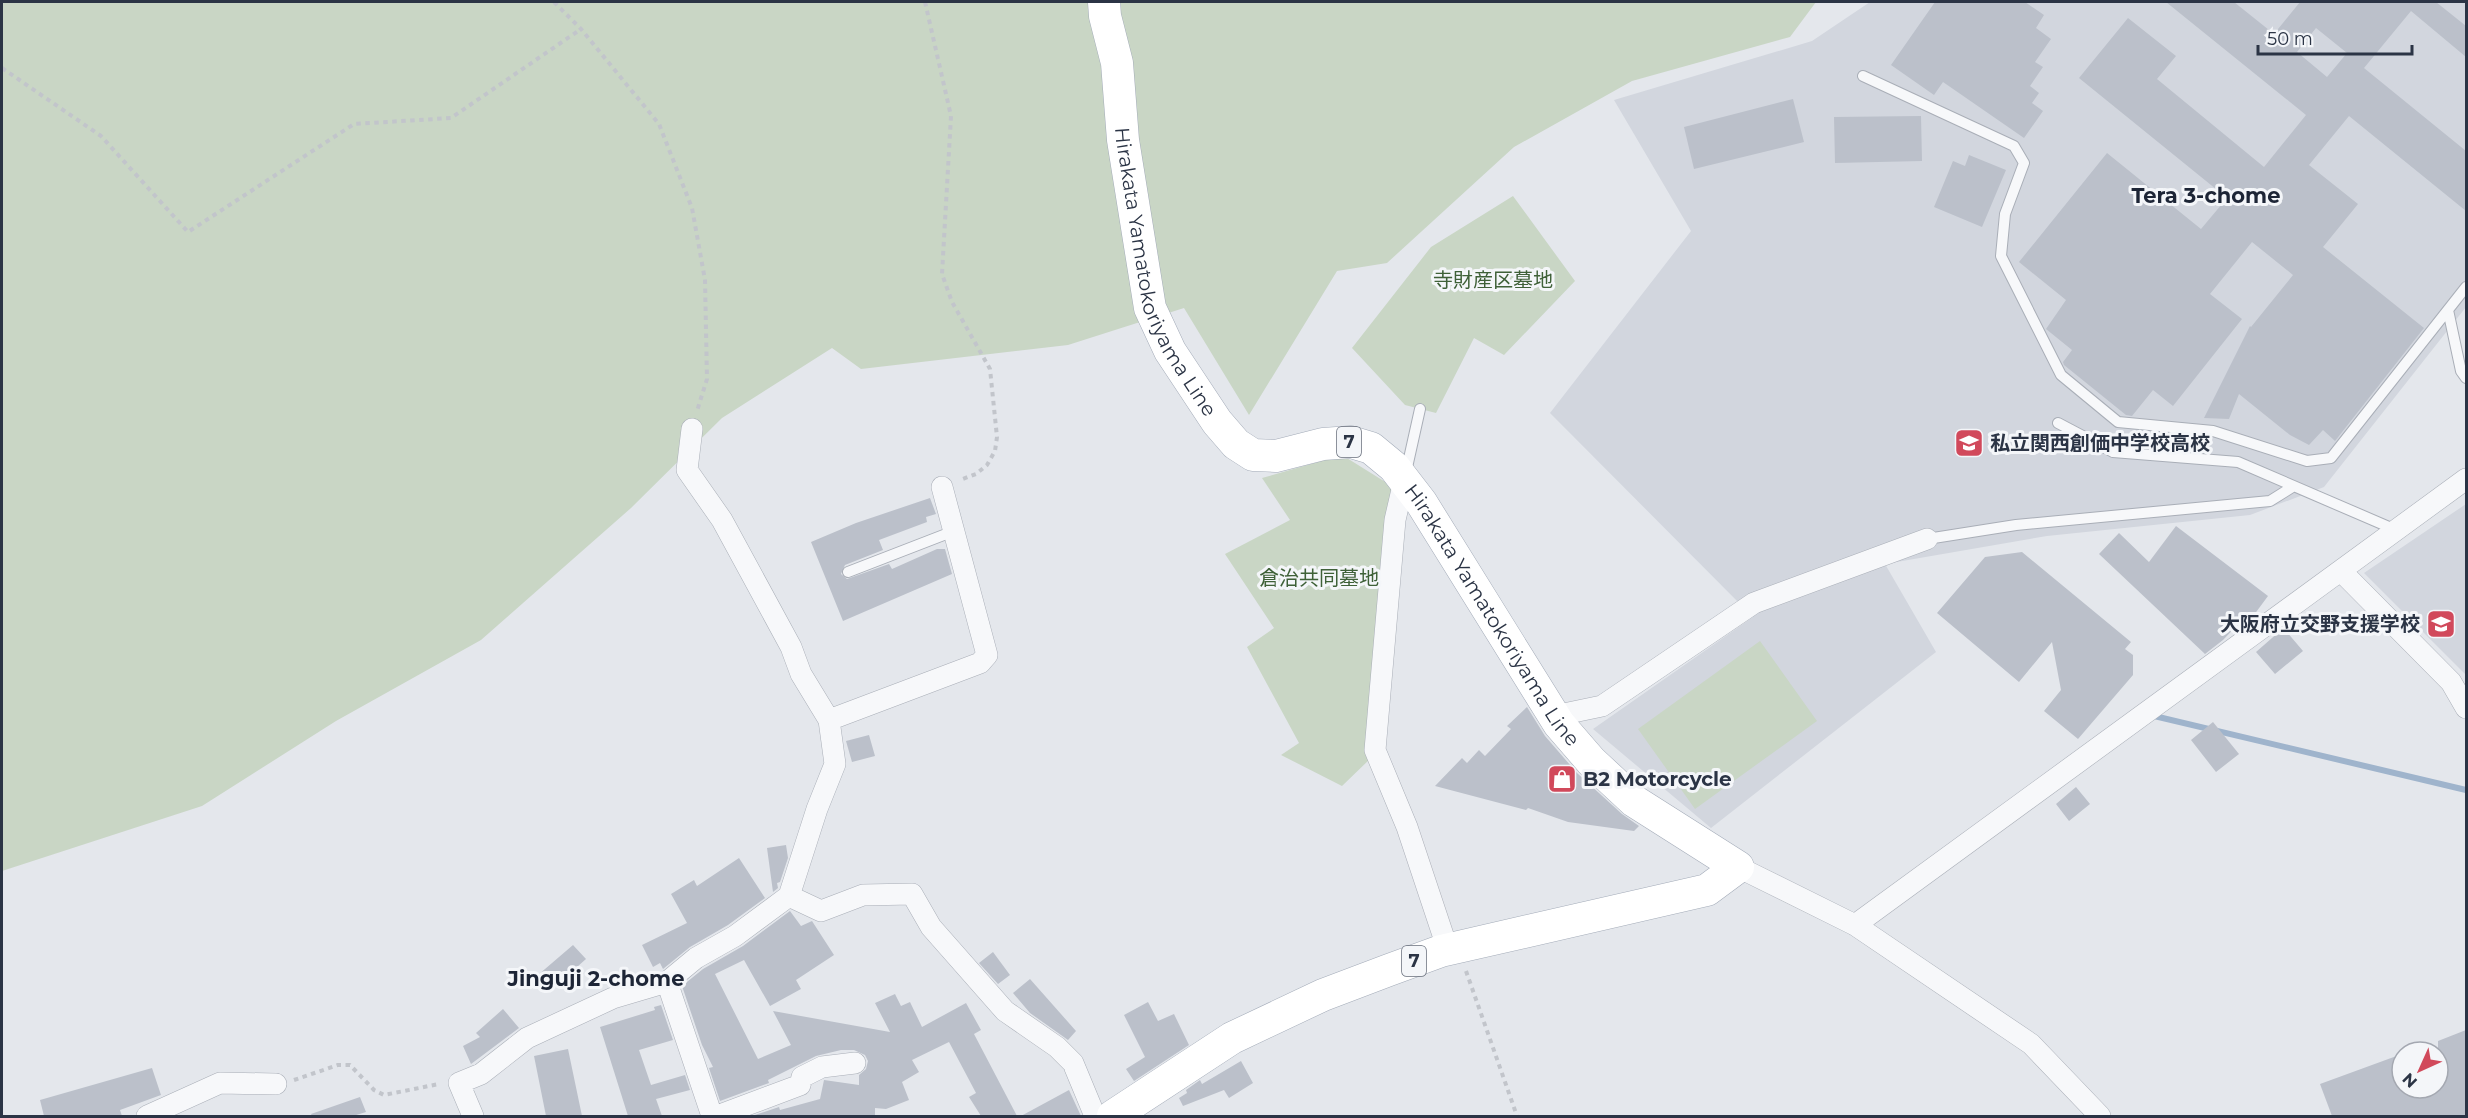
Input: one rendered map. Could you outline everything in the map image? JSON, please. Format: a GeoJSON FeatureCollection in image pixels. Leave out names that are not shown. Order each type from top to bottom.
{"type":"FeatureCollection","features":[{"type":"Feature","properties":{"kind":"main road","name":"Hirakata Yamatokoriyama Line"},"geometry":{"type":"LineString","coordinates":[[1104,2],[1105,16],[1117,63],[1123,140],[1150,308],[1170,351],[1217,422],[1236,444],[1253,455],[1276,456],[1323,444],[1351,442],[1371,448],[1421,502],[1554,716],[1591,761],[1634,801],[1738,867]]}},
{"type":"Feature","properties":{"kind":"main road","name":"7"},"geometry":{"type":"LineString","coordinates":[[1113,1116],[1232,1038],[1323,995],[1453,949],[1707,890],[1738,867]]}},
{"type":"Feature","properties":{"kind":"street"},"geometry":{"type":"LineString","coordinates":[[473,1116],[459,1083],[481,1074],[527,1038],[613,998],[667,982],[696,958],[735,936],[789,896],[817,809],[835,764],[829,720],[801,674],[791,647],[722,520],[687,470],[692,429]]}},
{"type":"Feature","properties":{"kind":"street"},"geometry":{"type":"LineString","coordinates":[[1855,925],[2466,479]]}},
{"type":"Feature","properties":{"kind":"street"},"geometry":{"type":"LineString","coordinates":[[1404,481],[1395,520],[1375,750],[1453,949]]}},
{"type":"Feature","properties":{"kind":"street"},"geometry":{"type":"LineString","coordinates":[[829,720],[980,663],[987,655],[942,487]]}},
{"type":"Feature","properties":{"kind":"street"},"geometry":{"type":"LineString","coordinates":[[1554,716],[1602,706],[1754,603],[1928,539]]}},
{"type":"Feature","properties":{"kind":"street"},"geometry":{"type":"LineString","coordinates":[[2341,571],[2451,682],[2466,708]]}},
{"type":"Feature","properties":{"kind":"street"},"geometry":{"type":"LineString","coordinates":[[1738,867],[1855,925],[2031,1044],[2100,1116]]}},
{"type":"Feature","properties":{"kind":"street"},"geometry":{"type":"LineString","coordinates":[[789,896],[821,911],[863,895],[912,894],[931,927],[1005,1011],[1057,1047],[1073,1063],[1095,1116]]}},
{"type":"Feature","properties":{"kind":"street"},"geometry":{"type":"LineString","coordinates":[[667,982],[712,1116]]}},
{"type":"Feature","properties":{"kind":"street"},"geometry":{"type":"LineString","coordinates":[[717,1116],[800,1085],[802,1077],[822,1067],[855,1063]]}},
{"type":"Feature","properties":{"kind":"street"},"geometry":{"type":"LineString","coordinates":[[147,1116],[220,1083],[276,1084]]}},
{"type":"Feature","properties":{"kind":"lane"},"geometry":{"type":"LineString","coordinates":[[1863,76],[2014,146],[2024,163],[2005,214],[2001,256],[2061,375],[2118,422],[2213,431],[2307,462],[2331,458],[2466,286]]}},
{"type":"Feature","properties":{"kind":"lane"},"geometry":{"type":"LineString","coordinates":[[2448,310],[2461,371],[2466,378]]}},
{"type":"Feature","properties":{"kind":"lane"},"geometry":{"type":"LineString","coordinates":[[1404,481],[1420,409]]}},
{"type":"Feature","properties":{"kind":"lane"},"geometry":{"type":"LineString","coordinates":[[2058,423],[2113,452],[2238,462],[2396,530]]}},
{"type":"Feature","properties":{"kind":"lane"},"geometry":{"type":"LineString","coordinates":[[1928,539],[2016,525],[2270,501],[2294,486]]}},
{"type":"Feature","properties":{"kind":"lane"},"geometry":{"type":"LineString","coordinates":[[848,572],[954,531]]}},
{"type":"Feature","properties":{"kind":"path"},"geometry":{"type":"LineString","coordinates":[[554,2],[581,29],[659,124],[692,208],[705,280],[707,380],[692,429]]}},
{"type":"Feature","properties":{"kind":"path"},"geometry":{"type":"LineString","coordinates":[[925,2],[951,116],[942,274],[952,302],[990,369],[998,436],[995,451],[987,465],[975,474],[942,487]]}},
{"type":"Feature","properties":{"kind":"path"},"geometry":{"type":"LineString","coordinates":[[2,68],[100,136],[188,232],[354,124],[451,118],[581,29]]}},
{"type":"Feature","properties":{"kind":"path"},"geometry":{"type":"LineString","coordinates":[[1453,949],[1517,1116]]}},
{"type":"Feature","properties":{"kind":"path"},"geometry":{"type":"LineString","coordinates":[[276,1084],[338,1065],[350,1065],[374,1090],[384,1095],[431,1085],[459,1083]]}},
{"type":"Feature","properties":{"kind":"shaded area","name":"私立関西創価中学校高校"},"geometry":{"type":"Polygon","coordinates":[[[1870,2],[2466,2],[2466,307],[2324,487],[2250,515],[2047,536],[1885,564],[1936,652],[1711,828],[1593,729],[1753,617],[1550,413],[1691,231],[1614,100],[1812,41],[1870,2]]]}},
{"type":"Feature","properties":{"kind":"shaded area","name":"大阪府立交野支援学校"},"geometry":{"type":"Polygon","coordinates":[[[2466,504],[2466,675],[2364,573],[2466,504]]]}},
{"type":"Feature","properties":{"kind":"green space"},"geometry":{"type":"Polygon","coordinates":[[[2,2],[1816,2],[1790,37],[1632,81],[1514,147],[1387,263],[1337,271],[1249,415],[1184,308],[1068,345],[861,369],[832,348],[722,418],[631,508],[481,640],[336,721],[202,806],[2,871],[2,2]]]}},
{"type":"Feature","properties":{"kind":"green space","name":"寺財産区墓地"},"geometry":{"type":"Polygon","coordinates":[[[1513,196],[1575,281],[1504,355],[1474,338],[1436,413],[1405,405],[1352,348],[1431,247],[1513,196]]]}},
{"type":"Feature","properties":{"kind":"green space","name":"倉治共同墓地"},"geometry":{"type":"Polygon","coordinates":[[[1342,455],[1395,488],[1365,742],[1371,758],[1342,786],[1281,755],[1299,743],[1247,647],[1274,628],[1225,554],[1290,520],[1262,478],[1342,455]]]}},
{"type":"Feature","properties":{"kind":"green space"},"geometry":{"type":"Polygon","coordinates":[[[1760,641],[1817,721],[1695,809],[1638,729],[1760,641]]]}},
{"type":"Feature","properties":{"kind":"building"},"geometry":{"type":"Polygon","coordinates":[[[1935,2],[2025,2],[2044,15],[2036,28],[2051,39],[2035,62],[2043,67],[2030,86],[2039,93],[2032,103],[2043,111],[2024,138],[1943,82],[1934,95],[1891,65],[1935,2]]]}},
{"type":"Feature","properties":{"kind":"building"},"geometry":{"type":"Polygon","coordinates":[[[2166,2],[2234,2],[2274,34],[2300,2],[2436,2],[2466,26],[2466,57],[2411,11],[2364,68],[2466,151],[2466,211],[2349,116],[2309,165],[2358,204],[2323,247],[2424,328],[2335,441],[2323,430],[2309,445],[2290,435],[2239,394],[2229,419],[2204,418],[2250,326],[2293,275],[2252,242],[2210,294],[2242,319],[2173,406],[2153,390],[2132,416],[2126,415],[2064,365],[2063,362],[2072,350],[2046,329],[2066,300],[2019,262],[2107,153],[2201,229],[2227,198],[2079,78],[2128,18],[2176,56],[2157,79],[2264,167],[2306,115],[2166,2]],[[2316,28],[2297,52],[2327,77],[2347,53],[2316,28]]]}},
{"type":"Feature","properties":{"kind":"building"},"geometry":{"type":"Polygon","coordinates":[[[1793,99],[1804,142],[1694,169],[1684,127],[1793,99]]]}},
{"type":"Feature","properties":{"kind":"building"},"geometry":{"type":"Polygon","coordinates":[[[1921,116],[1922,161],[1835,163],[1834,117],[1921,116]]]}},
{"type":"Feature","properties":{"kind":"building"},"geometry":{"type":"Polygon","coordinates":[[[1969,155],[2006,170],[1982,227],[1934,207],[1953,161],[1965,166],[1969,155]]]}},
{"type":"Feature","properties":{"kind":"building"},"geometry":{"type":"Polygon","coordinates":[[[930,498],[936,514],[926,517],[927,522],[879,540],[883,550],[845,565],[841,574],[847,579],[889,564],[892,569],[937,549],[945,549],[952,574],[843,621],[811,542],[856,523],[930,498]]]}},
{"type":"Feature","properties":{"kind":"building"},"geometry":{"type":"Polygon","coordinates":[[[2176,526],[2268,596],[2251,619],[2246,616],[2223,640],[2205,654],[2099,554],[2119,533],[2149,562],[2176,526]]]}},
{"type":"Feature","properties":{"kind":"building"},"geometry":{"type":"Polygon","coordinates":[[[2022,552],[2131,642],[2125,649],[2133,655],[2133,675],[2078,739],[2044,711],[2061,690],[2052,642],[2019,682],[1937,613],[1985,557],[2022,552]]]}},
{"type":"Feature","properties":{"kind":"building"},"geometry":{"type":"Polygon","coordinates":[[[2280,631],[2286,631],[2303,651],[2275,674],[2256,652],[2280,631]]]}},
{"type":"Feature","properties":{"kind":"building"},"geometry":{"type":"Polygon","coordinates":[[[1527,707],[1545,736],[1577,773],[1622,814],[1639,826],[1634,831],[1568,822],[1528,808],[1526,810],[1435,786],[1462,758],[1467,763],[1479,750],[1485,756],[1511,729],[1507,726],[1527,707]]]}},
{"type":"Feature","properties":{"kind":"building"},"geometry":{"type":"Polygon","coordinates":[[[2213,722],[2239,754],[2216,772],[2191,740],[2213,722]]]}},
{"type":"Feature","properties":{"kind":"building"},"geometry":{"type":"Polygon","coordinates":[[[869,735],[875,756],[852,762],[846,741],[869,735]]]}},
{"type":"Feature","properties":{"kind":"building"},"geometry":{"type":"Polygon","coordinates":[[[2076,787],[2090,804],[2069,821],[2056,804],[2076,787]]]}},
{"type":"Feature","properties":{"kind":"building"},"geometry":{"type":"Polygon","coordinates":[[[786,845],[788,858],[780,882],[777,883],[778,888],[773,892],[767,848],[786,845]]]}},
{"type":"Feature","properties":{"kind":"building"},"geometry":{"type":"Polygon","coordinates":[[[739,858],[765,898],[728,925],[690,947],[663,969],[660,963],[653,967],[642,945],[687,923],[671,894],[694,880],[697,886],[739,858]]]}},
{"type":"Feature","properties":{"kind":"building"},"geometry":{"type":"Polygon","coordinates":[[[790,911],[801,926],[812,921],[834,955],[796,980],[801,989],[770,1006],[744,960],[715,974],[758,1059],[791,1045],[773,1011],[890,1032],[875,1003],[895,994],[901,1006],[910,1002],[922,1027],[966,1003],[981,1030],[974,1034],[1017,1116],[981,1116],[969,1097],[976,1093],[949,1042],[912,1060],[919,1072],[902,1082],[909,1100],[886,1109],[875,1108],[875,1116],[752,1116],[779,1107],[780,1110],[820,1099],[824,1080],[859,1085],[859,1075],[866,1069],[868,1061],[865,1055],[854,1050],[841,1050],[816,1056],[768,1080],[769,1083],[720,1101],[709,1068],[713,1067],[702,1045],[682,986],[703,969],[743,946],[790,911]]]}},
{"type":"Feature","properties":{"kind":"building"},"geometry":{"type":"Polygon","coordinates":[[[573,945],[586,959],[551,990],[538,975],[573,945]]]}},
{"type":"Feature","properties":{"kind":"building"},"geometry":{"type":"Polygon","coordinates":[[[993,952],[1010,975],[998,984],[979,963],[993,952]]]}},
{"type":"Feature","properties":{"kind":"building"},"geometry":{"type":"Polygon","coordinates":[[[1030,979],[1076,1031],[1068,1040],[1030,1013],[1013,993],[1030,979]]]}},
{"type":"Feature","properties":{"kind":"building"},"geometry":{"type":"Polygon","coordinates":[[[1148,1002],[1158,1021],[1174,1014],[1189,1045],[1134,1081],[1126,1069],[1145,1057],[1124,1015],[1148,1002]]]}},
{"type":"Feature","properties":{"kind":"building"},"geometry":{"type":"Polygon","coordinates":[[[661,1005],[673,1040],[639,1050],[651,1085],[685,1075],[690,1090],[656,1099],[662,1116],[628,1116],[600,1027],[655,1010],[654,1007],[661,1005]]]}},
{"type":"Feature","properties":{"kind":"building"},"geometry":{"type":"Polygon","coordinates":[[[503,1009],[519,1028],[471,1064],[463,1046],[480,1037],[476,1033],[503,1009]]]}},
{"type":"Feature","properties":{"kind":"building"},"geometry":{"type":"Polygon","coordinates":[[[2466,1030],[2466,1116],[2332,1116],[2320,1084],[2390,1058],[2390,1100],[2450,1100],[2450,1040],[2441,1040],[2466,1030]]]}},
{"type":"Feature","properties":{"kind":"building"},"geometry":{"type":"Polygon","coordinates":[[[568,1049],[582,1116],[546,1116],[534,1056],[568,1049]]]}},
{"type":"Feature","properties":{"kind":"building"},"geometry":{"type":"Polygon","coordinates":[[[1241,1061],[1253,1083],[1229,1098],[1224,1090],[1183,1106],[1179,1098],[1187,1093],[1186,1090],[1200,1080],[1202,1084],[1241,1061]]]}},
{"type":"Feature","properties":{"kind":"building"},"geometry":{"type":"Polygon","coordinates":[[[152,1068],[161,1095],[120,1110],[122,1116],[44,1116],[40,1100],[152,1068]]]}},
{"type":"Feature","properties":{"kind":"building"},"geometry":{"type":"Polygon","coordinates":[[[1069,1090],[1081,1116],[1021,1116],[1069,1090]]]}},
{"type":"Feature","properties":{"kind":"building"},"geometry":{"type":"Polygon","coordinates":[[[360,1097],[366,1112],[353,1116],[312,1116],[311,1114],[360,1097]]]}},
{"type":"Feature","properties":{"kind":"waterway"},"geometry":{"type":"LineString","coordinates":[[2150,715],[2466,790]]}},
{"type":"Feature","properties":{"kind":"place","name":"私立関西創価中学校高校"},"geometry":{"type":"Point","coordinates":[1969,443]}},
{"type":"Feature","properties":{"kind":"place","name":"大阪府立交野支援学校"},"geometry":{"type":"Point","coordinates":[2441,624]}},
{"type":"Feature","properties":{"kind":"place","name":"B2 Motorcycle"},"geometry":{"type":"Point","coordinates":[1562,779]}},
{"type":"Feature","properties":{"kind":"district","name":"Tera 3-chome"},"geometry":{"type":"Point","coordinates":[2206,195]}},
{"type":"Feature","properties":{"kind":"district","name":"Jinguji 2-chome"},"geometry":{"type":"Point","coordinates":[596,978]}}]}
